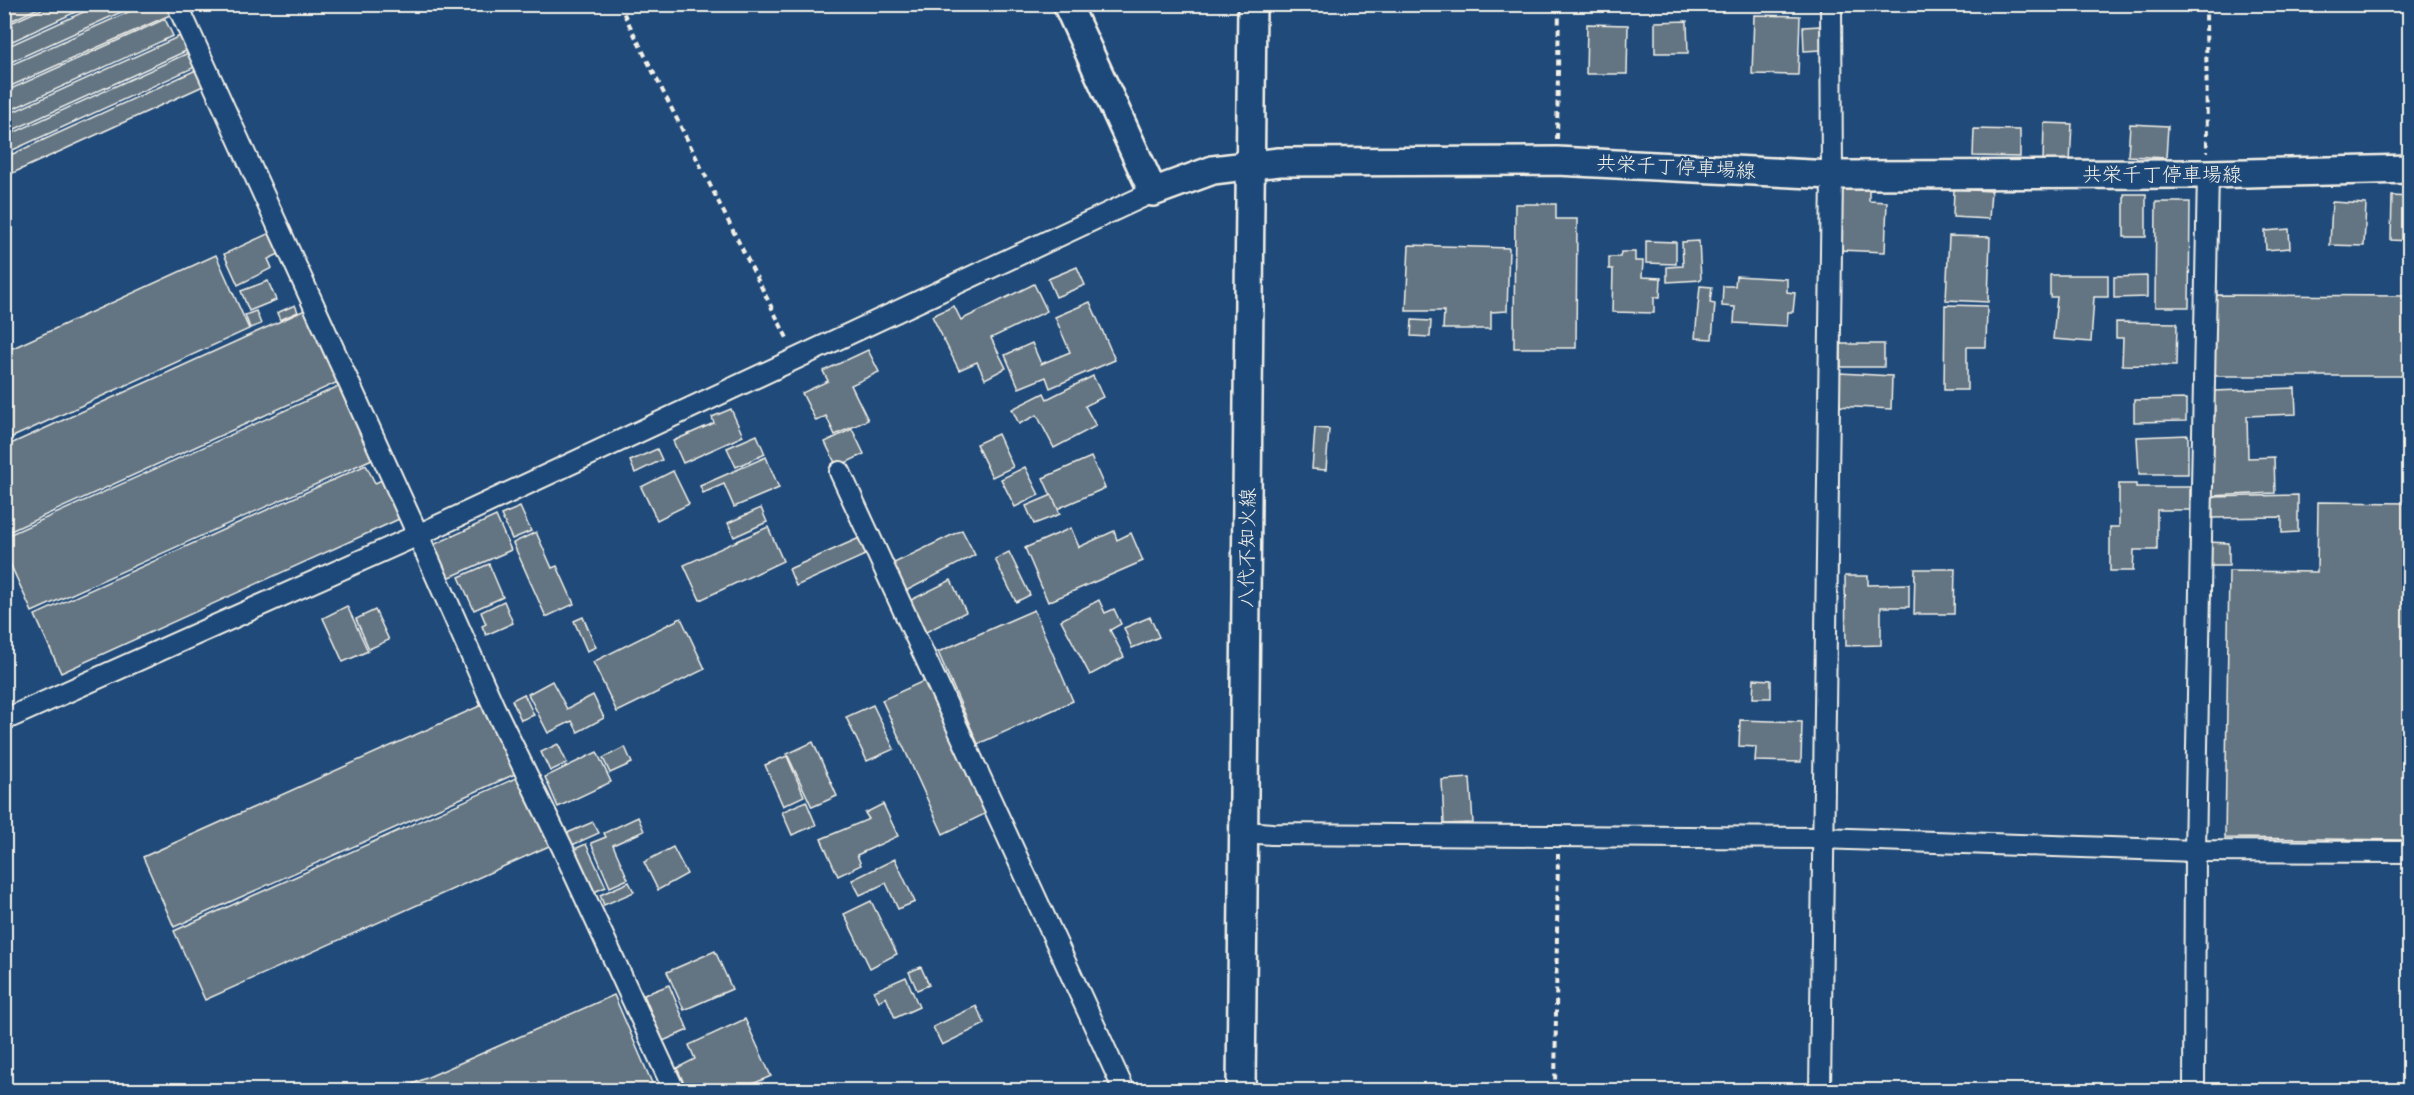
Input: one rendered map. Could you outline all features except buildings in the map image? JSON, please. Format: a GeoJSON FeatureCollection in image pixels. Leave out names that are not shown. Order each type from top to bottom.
{"type":"FeatureCollection","features":[{"type":"Feature","properties":{"kind":"main road"},"geometry":{"type":"LineString","coordinates":[[1067,4],[1153,192]]}},
{"type":"Feature","properties":{"kind":"main road","name":"八代不知火線"},"geometry":{"type":"LineString","coordinates":[[1241,1090],[1252,4]]}},
{"type":"Feature","properties":{"kind":"main road","name":"共栄千丁停車場線"},"geometry":{"type":"LineString","coordinates":[[1153,192],[1213,170],[1279,162],[1557,161],[1832,175],[2208,174],[2409,169]]}},
{"type":"Feature","properties":{"kind":"street"},"geometry":{"type":"LineString","coordinates":[[177,4],[494,707],[562,847],[674,1090]]}},
{"type":"Feature","properties":{"kind":"street"},"geometry":{"type":"LineString","coordinates":[[1820,1090],[1821,838],[1832,175],[1831,4]]}},
{"type":"Feature","properties":{"kind":"street"},"geometry":{"type":"LineString","coordinates":[[2194,1090],[2195,851],[2208,174]]}},
{"type":"Feature","properties":{"kind":"street"},"geometry":{"type":"LineString","coordinates":[[4,720],[418,535],[798,360],[912,302],[1153,192]]}},
{"type":"Feature","properties":{"kind":"street"},"geometry":{"type":"LineString","coordinates":[[840,472],[1124,1090]]}},
{"type":"Feature","properties":{"kind":"street"},"geometry":{"type":"LineString","coordinates":[[1244,832],[1821,838],[2195,851],[2409,852]]}},
{"type":"Feature","properties":{"kind":"path"},"geometry":{"type":"LineString","coordinates":[[619,4],[798,360]]}},
{"type":"Feature","properties":{"kind":"path"},"geometry":{"type":"LineString","coordinates":[[1557,161],[1559,4]]}},
{"type":"Feature","properties":{"kind":"path"},"geometry":{"type":"LineString","coordinates":[[2206,4],[2208,174]]}},
{"type":"Feature","properties":{"kind":"path"},"geometry":{"type":"LineString","coordinates":[[1555,1090],[1558,836]]}}]}
